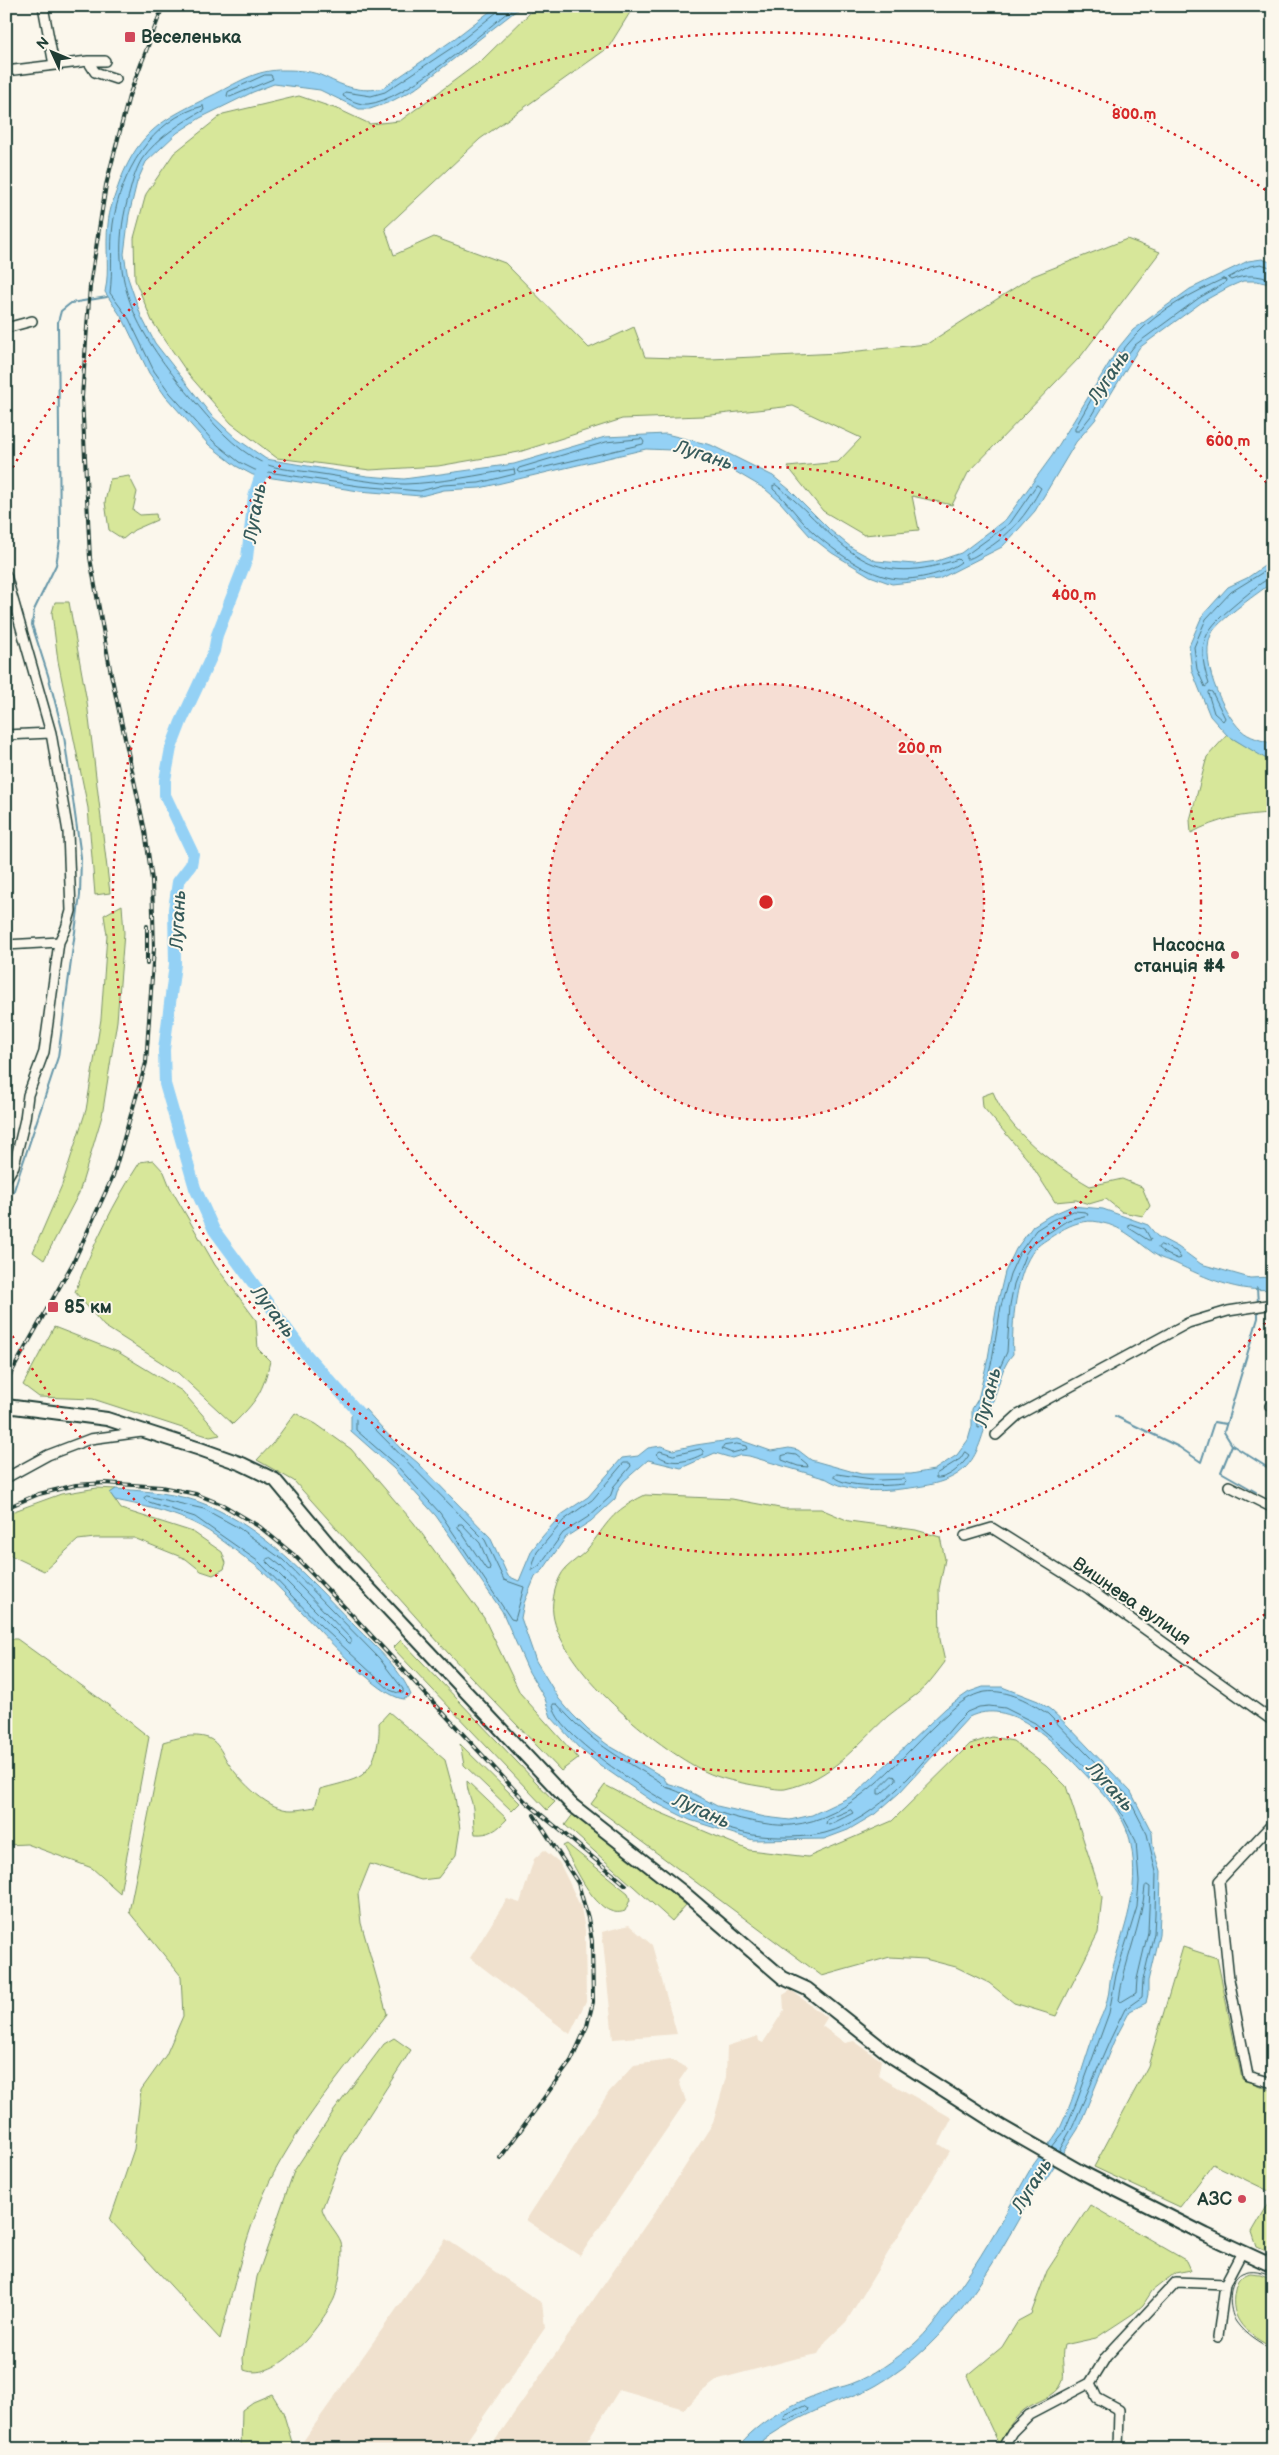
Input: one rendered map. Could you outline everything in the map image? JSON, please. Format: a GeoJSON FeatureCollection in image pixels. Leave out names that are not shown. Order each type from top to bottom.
{"type":"FeatureCollection","features":[{"type":"Feature","properties":{"kind":"street"},"geometry":{"type":"LineString","coordinates":[[43,6],[54,65]]}},
{"type":"Feature","properties":{"kind":"street"},"geometry":{"type":"LineString","coordinates":[[88,61],[95,72],[116,79]]}},
{"type":"Feature","properties":{"kind":"street"},"geometry":{"type":"LineString","coordinates":[[6,71],[88,61],[106,61]]}},
{"type":"Feature","properties":{"kind":"street"},"geometry":{"type":"LineString","coordinates":[[6,328],[32,321]]}},
{"type":"Feature","properties":{"kind":"street"},"geometry":{"type":"LineString","coordinates":[[6,575],[51,733],[68,832],[71,911],[66,928],[58,942],[44,1052],[28,1096],[26,1119],[14,1166],[6,1179]]}},
{"type":"Feature","properties":{"kind":"street"},"geometry":{"type":"LineString","coordinates":[[6,735],[51,733]]}},
{"type":"Feature","properties":{"kind":"street"},"geometry":{"type":"LineString","coordinates":[[6,945],[58,942]]}},
{"type":"Feature","properties":{"kind":"street"},"geometry":{"type":"LineString","coordinates":[[996,1435],[1018,1415],[1188,1323],[1228,1311],[1273,1304]]}},
{"type":"Feature","properties":{"kind":"street"},"geometry":{"type":"LineString","coordinates":[[6,1406],[106,1419],[148,1431],[242,1464],[275,1480],[335,1552],[572,1805],[684,1893],[784,1978],[807,1990],[894,2058],[1002,2127],[1072,2167],[1273,2266]]}},
{"type":"Feature","properties":{"kind":"street"},"geometry":{"type":"LineString","coordinates":[[6,1478],[48,1455],[90,1439],[148,1431]]}},
{"type":"Feature","properties":{"kind":"street"},"geometry":{"type":"LineString","coordinates":[[1229,1486],[1273,1508]]}},
{"type":"Feature","properties":{"kind":"street","name":"Вишнева вулиця"},"geometry":{"type":"LineString","coordinates":[[965,1536],[992,1528],[1089,1589],[1273,1721]]}},
{"type":"Feature","properties":{"kind":"street"},"geometry":{"type":"LineString","coordinates":[[1273,1823],[1219,1881],[1229,1979],[1248,2076],[1273,2083]]}},
{"type":"Feature","properties":{"kind":"street"},"geometry":{"type":"LineString","coordinates":[[1218,2337],[1225,2284],[1242,2252]]}},
{"type":"Feature","properties":{"kind":"street"},"geometry":{"type":"LineString","coordinates":[[1002,2449],[1012,2432],[1029,2415],[1090,2383],[1106,2358],[1176,2282],[1225,2284]]}},
{"type":"Feature","properties":{"kind":"street"},"geometry":{"type":"LineString","coordinates":[[1090,2383],[1096,2398],[1119,2410],[1118,2449]]}},
{"type":"Feature","properties":{"kind":"shaded area"},"geometry":{"type":"Polygon","coordinates":[[[544,1850],[559,1862],[581,1908],[585,1930],[586,2001],[570,2034],[470,1958],[507,1899],[520,1903],[534,1859],[544,1850]]]}},
{"type":"Feature","properties":{"kind":"shaded area"},"geometry":{"type":"Polygon","coordinates":[[[629,1925],[652,1945],[677,2034],[613,2039],[602,1932],[629,1925]]]}},
{"type":"Feature","properties":{"kind":"shaded area"},"geometry":{"type":"Polygon","coordinates":[[[791,1990],[827,2018],[822,2026],[845,2043],[854,2041],[881,2060],[878,2076],[952,2118],[939,2144],[950,2151],[846,2322],[826,2341],[818,2354],[719,2379],[700,2393],[684,2409],[619,2390],[582,2449],[489,2449],[668,2193],[713,2123],[726,2077],[727,2046],[758,2036],[759,2041],[763,2043],[784,2010],[783,1995],[791,1990]]]}},
{"type":"Feature","properties":{"kind":"shaded area"},"geometry":{"type":"Polygon","coordinates":[[[671,2060],[688,2068],[679,2081],[686,2101],[580,2256],[526,2220],[609,2092],[634,2065],[671,2060]]]}},
{"type":"Feature","properties":{"kind":"shaded area"},"geometry":{"type":"Polygon","coordinates":[[[446,2239],[542,2303],[545,2328],[461,2449],[302,2449],[299,2447],[446,2239]]]}},
{"type":"Feature","properties":{"kind":"green space"},"geometry":{"type":"Polygon","coordinates":[[[537,6],[634,6],[608,48],[480,139],[385,228],[394,255],[434,237],[505,263],[589,348],[634,327],[645,357],[711,359],[839,353],[927,344],[1033,276],[1127,239],[1160,252],[1081,356],[968,473],[952,505],[912,496],[919,530],[864,535],[823,511],[788,467],[838,462],[861,438],[793,406],[702,416],[622,419],[519,452],[438,466],[370,470],[277,458],[231,423],[189,375],[152,321],[135,280],[134,238],[146,194],[174,153],[223,114],[299,96],[340,110],[370,124],[400,121],[482,60],[537,6]]]}},
{"type":"Feature","properties":{"kind":"green space"},"geometry":{"type":"Polygon","coordinates":[[[129,476],[137,492],[133,510],[140,515],[156,514],[157,520],[134,530],[123,539],[109,530],[105,502],[110,479],[129,476]]]}},
{"type":"Feature","properties":{"kind":"green space"},"geometry":{"type":"Polygon","coordinates":[[[55,602],[69,602],[87,702],[110,893],[95,895],[88,808],[58,661],[52,613],[55,602]]]}},
{"type":"Feature","properties":{"kind":"green space"},"geometry":{"type":"Polygon","coordinates":[[[1227,735],[1273,762],[1273,813],[1230,818],[1191,833],[1190,820],[1207,757],[1227,735]]]}},
{"type":"Feature","properties":{"kind":"green space"},"geometry":{"type":"Polygon","coordinates":[[[122,905],[124,933],[117,1021],[102,1116],[79,1193],[44,1260],[33,1252],[62,1185],[86,1110],[101,1019],[107,935],[104,915],[122,905]]]}},
{"type":"Feature","properties":{"kind":"green space"},"geometry":{"type":"Polygon","coordinates":[[[993,1092],[1000,1107],[1021,1134],[1061,1168],[1090,1186],[1122,1179],[1142,1187],[1150,1206],[1143,1216],[1122,1212],[1106,1199],[1089,1204],[1076,1200],[1055,1202],[1029,1161],[983,1107],[982,1096],[993,1092]]]}},
{"type":"Feature","properties":{"kind":"green space"},"geometry":{"type":"Polygon","coordinates":[[[153,1160],[164,1172],[170,1187],[215,1265],[256,1320],[258,1349],[270,1361],[258,1396],[233,1424],[178,1373],[104,1326],[75,1292],[104,1225],[130,1177],[140,1162],[153,1160]]]}},
{"type":"Feature","properties":{"kind":"green space"},"geometry":{"type":"Polygon","coordinates":[[[54,1327],[118,1352],[182,1391],[220,1435],[210,1437],[93,1399],[39,1397],[23,1385],[54,1327]]]}},
{"type":"Feature","properties":{"kind":"green space"},"geometry":{"type":"Polygon","coordinates":[[[295,1413],[316,1424],[351,1449],[414,1523],[484,1618],[520,1693],[578,1758],[561,1771],[449,1654],[294,1481],[257,1460],[273,1443],[295,1413]]]}},
{"type":"Feature","properties":{"kind":"green space"},"geometry":{"type":"Polygon","coordinates":[[[97,1488],[116,1489],[110,1493],[121,1509],[193,1532],[222,1552],[226,1563],[224,1569],[213,1575],[201,1571],[186,1559],[134,1538],[78,1540],[44,1571],[6,1553],[6,1514],[61,1494],[97,1488]]]}},
{"type":"Feature","properties":{"kind":"green space"},"geometry":{"type":"Polygon","coordinates":[[[645,1495],[732,1499],[785,1509],[821,1509],[849,1521],[916,1530],[940,1537],[945,1559],[939,1589],[940,1639],[945,1662],[922,1690],[888,1716],[853,1750],[829,1770],[802,1784],[785,1789],[752,1785],[717,1776],[684,1760],[637,1726],[591,1682],[573,1659],[560,1636],[553,1614],[555,1590],[562,1572],[586,1551],[611,1518],[624,1507],[645,1495]]]}},
{"type":"Feature","properties":{"kind":"green space"},"geometry":{"type":"Polygon","coordinates":[[[6,1639],[17,1639],[149,1737],[120,1893],[92,1868],[27,1844],[6,1845],[6,1639]]]}},
{"type":"Feature","properties":{"kind":"green space"},"geometry":{"type":"Polygon","coordinates":[[[401,1640],[555,1802],[547,1810],[393,1648],[401,1640]]]}},
{"type":"Feature","properties":{"kind":"green space"},"geometry":{"type":"Polygon","coordinates":[[[389,1712],[445,1760],[455,1797],[460,1829],[456,1855],[438,1878],[421,1880],[370,1864],[358,1894],[361,1923],[387,2014],[304,2123],[269,2182],[244,2248],[220,2339],[110,2220],[134,2149],[141,2090],[166,2055],[183,2016],[181,1976],[129,1912],[163,1742],[191,1736],[208,1738],[218,1746],[234,1771],[248,1787],[265,1801],[283,1809],[301,1809],[315,1807],[320,1789],[354,1779],[367,1770],[376,1751],[379,1723],[389,1712]]]}},
{"type":"Feature","properties":{"kind":"green space"},"geometry":{"type":"Polygon","coordinates":[[[992,1737],[1013,1741],[1046,1766],[1066,1786],[1102,1897],[1098,1933],[1056,2016],[1014,2003],[989,1983],[956,1967],[925,1959],[890,1957],[822,1976],[591,1804],[605,1785],[647,1807],[749,1850],[808,1857],[892,1821],[970,1744],[992,1737]]]}},
{"type":"Feature","properties":{"kind":"green space"},"geometry":{"type":"Polygon","coordinates":[[[460,1744],[520,1803],[512,1811],[464,1765],[460,1744]]]}},
{"type":"Feature","properties":{"kind":"green space"},"geometry":{"type":"Polygon","coordinates":[[[467,1781],[507,1819],[493,1831],[485,1834],[475,1834],[472,1802],[467,1781]]]}},
{"type":"Feature","properties":{"kind":"green space"},"geometry":{"type":"Polygon","coordinates":[[[574,1813],[686,1905],[672,1921],[565,1825],[574,1813]]]}},
{"type":"Feature","properties":{"kind":"green space"},"geometry":{"type":"Polygon","coordinates":[[[567,1844],[628,1893],[630,1900],[625,1911],[615,1912],[605,1908],[596,1900],[588,1890],[563,1846],[567,1844]]]}},
{"type":"Feature","properties":{"kind":"green space"},"geometry":{"type":"Polygon","coordinates":[[[1183,1947],[1217,1958],[1242,2079],[1273,2091],[1273,2193],[1213,2164],[1180,2207],[1094,2167],[1148,2066],[1183,1947]]]}},
{"type":"Feature","properties":{"kind":"green space"},"geometry":{"type":"Polygon","coordinates":[[[394,2038],[411,2050],[342,2157],[322,2209],[342,2247],[338,2287],[334,2299],[309,2337],[297,2350],[271,2368],[257,2372],[244,2370],[243,2358],[257,2277],[294,2171],[333,2112],[384,2044],[394,2038]]]}},
{"type":"Feature","properties":{"kind":"green space"},"geometry":{"type":"Polygon","coordinates":[[[1273,2196],[1273,2254],[1257,2247],[1252,2232],[1273,2196]]]}},
{"type":"Feature","properties":{"kind":"green space"},"geometry":{"type":"Polygon","coordinates":[[[1090,2205],[1187,2261],[1191,2270],[1175,2273],[1152,2291],[1143,2305],[1134,2313],[1096,2338],[1064,2345],[1063,2380],[1059,2388],[1056,2392],[1020,2414],[1010,2426],[999,2445],[967,2376],[1002,2347],[1018,2321],[1031,2314],[1047,2271],[1090,2205]]]}},
{"type":"Feature","properties":{"kind":"green space"},"geometry":{"type":"Polygon","coordinates":[[[1250,2273],[1260,2274],[1273,2279],[1273,2348],[1248,2332],[1237,2318],[1234,2310],[1235,2290],[1238,2281],[1250,2273]]]}},
{"type":"Feature","properties":{"kind":"green space"},"geometry":{"type":"Polygon","coordinates":[[[272,2394],[283,2412],[294,2449],[241,2449],[242,2410],[253,2402],[272,2394]]]}},
{"type":"Feature","properties":{"kind":"water"},"geometry":{"type":"Polygon","coordinates":[[[497,6],[522,6],[415,89],[390,102],[370,109],[359,109],[320,90],[274,84],[200,118],[177,133],[146,162],[137,182],[129,215],[124,254],[128,278],[141,316],[155,343],[211,415],[237,439],[266,459],[367,476],[404,479],[514,464],[605,437],[666,434],[711,445],[773,476],[790,490],[830,530],[852,548],[876,561],[915,564],[937,561],[961,553],[1006,519],[1052,456],[1119,347],[1133,330],[1190,289],[1248,261],[1262,259],[1273,263],[1273,285],[1257,281],[1243,281],[1229,287],[1202,302],[1139,348],[1095,420],[1076,442],[1035,511],[1002,547],[939,579],[892,584],[870,576],[832,553],[810,536],[780,502],[765,489],[731,469],[703,458],[671,450],[646,449],[480,488],[444,490],[421,496],[359,491],[253,475],[236,466],[209,445],[166,397],[149,373],[124,321],[105,292],[107,233],[111,208],[120,181],[136,149],[155,128],[180,112],[246,78],[264,72],[274,70],[305,71],[316,73],[339,84],[353,88],[367,90],[383,88],[450,42],[497,6]]]}},
{"type":"Feature","properties":{"kind":"water"},"geometry":{"type":"Polygon","coordinates":[[[1273,560],[1273,582],[1241,605],[1213,631],[1209,642],[1208,654],[1214,683],[1226,710],[1244,733],[1273,744],[1273,763],[1227,735],[1210,716],[1192,671],[1189,646],[1202,616],[1228,587],[1247,578],[1273,560]]]}},
{"type":"Feature","properties":{"kind":"water"},"geometry":{"type":"Polygon","coordinates":[[[1072,1206],[1103,1209],[1148,1225],[1157,1236],[1178,1247],[1201,1264],[1250,1278],[1273,1277],[1273,1289],[1247,1289],[1210,1279],[1161,1258],[1125,1232],[1109,1224],[1089,1221],[1069,1226],[1040,1244],[1035,1249],[1023,1271],[1014,1314],[1013,1354],[1001,1375],[978,1448],[971,1461],[961,1471],[947,1479],[928,1485],[873,1491],[853,1489],[827,1479],[749,1456],[741,1455],[732,1458],[715,1453],[681,1468],[648,1460],[624,1481],[618,1489],[615,1499],[591,1521],[566,1537],[543,1570],[535,1577],[524,1603],[521,1618],[536,1661],[559,1699],[572,1714],[588,1730],[608,1745],[663,1777],[667,1783],[683,1788],[717,1806],[765,1817],[790,1820],[812,1815],[854,1795],[946,1708],[969,1692],[983,1687],[1002,1687],[1038,1701],[1068,1726],[1131,1792],[1152,1833],[1153,1846],[1161,1871],[1160,1914],[1159,1934],[1148,1981],[1146,2003],[1130,2011],[1114,2041],[1078,2129],[1046,2179],[1040,2183],[1032,2195],[985,2275],[948,2325],[927,2348],[903,2368],[871,2388],[828,2405],[789,2424],[752,2449],[736,2449],[755,2429],[789,2407],[830,2390],[859,2381],[884,2367],[907,2350],[933,2324],[981,2256],[1031,2169],[1061,2126],[1076,2090],[1096,2028],[1105,2007],[1111,1975],[1126,1924],[1134,1879],[1131,1845],[1124,1823],[1111,1803],[1095,1785],[1043,1734],[1015,1717],[1000,1713],[984,1712],[969,1717],[899,1793],[875,1814],[848,1830],[824,1839],[753,1840],[690,1820],[652,1801],[579,1748],[551,1717],[545,1699],[529,1672],[502,1611],[436,1516],[394,1469],[351,1431],[351,1415],[365,1409],[400,1448],[418,1463],[490,1537],[508,1576],[519,1581],[532,1550],[561,1515],[588,1497],[622,1458],[638,1456],[648,1448],[661,1446],[673,1450],[737,1439],[771,1451],[789,1448],[798,1450],[811,1460],[861,1474],[911,1474],[934,1470],[957,1455],[968,1440],[972,1426],[972,1409],[978,1399],[988,1358],[1005,1272],[1016,1249],[1033,1226],[1049,1216],[1072,1206]]]}},
{"type":"Feature","properties":{"kind":"water"},"geometry":{"type":"Polygon","coordinates":[[[116,1489],[162,1493],[196,1501],[228,1515],[267,1541],[302,1572],[393,1665],[411,1695],[404,1699],[389,1693],[371,1680],[350,1662],[269,1578],[216,1536],[192,1522],[173,1515],[115,1500],[110,1493],[116,1489]]]}},
{"type":"Feature","properties":{"kind":"waterway"},"geometry":{"type":"LineString","coordinates":[[13,1193],[58,1057],[80,895],[81,857],[64,736],[48,675],[32,625],[34,610],[56,565],[60,540],[58,322],[61,311],[71,303],[107,297]]}},
{"type":"Feature","properties":{"kind":"waterway","name":"Лугань"},"geometry":{"type":"LineString","coordinates":[[263,468],[254,496],[247,558],[217,635],[214,651],[171,748],[165,780],[165,795],[193,854],[191,865],[178,882],[174,909],[175,964],[164,1050],[165,1084],[195,1188],[214,1230],[304,1352],[369,1424]]}},
{"type":"Feature","properties":{"kind":"waterway"},"geometry":{"type":"LineString","coordinates":[[6,1223],[10,1209]]}},
{"type":"Feature","properties":{"kind":"waterway"},"geometry":{"type":"LineString","coordinates":[[1257,1288],[1258,1303]]}},
{"type":"Feature","properties":{"kind":"waterway"},"geometry":{"type":"LineString","coordinates":[[1258,1310],[1258,1318],[1224,1432],[1232,1445],[1273,1471]]}},
{"type":"Feature","properties":{"kind":"waterway"},"geometry":{"type":"LineString","coordinates":[[1115,1416],[1179,1447],[1201,1462],[1214,1422],[1226,1424]]}},
{"type":"Feature","properties":{"kind":"waterway"},"geometry":{"type":"LineString","coordinates":[[1232,1445],[1221,1472],[1256,1492]]}},
{"type":"Feature","properties":{"kind":"tram line"},"geometry":{"type":"LineString","coordinates":[[1273,2276],[1254,2271],[1242,2273],[1234,2282],[1230,2296],[1231,2310],[1236,2322],[1248,2335],[1273,2351]]}},
{"type":"Feature","properties":{"kind":"railway"},"geometry":{"type":"LineString","coordinates":[[6,1382],[73,1263],[113,1176],[146,1063],[154,948],[152,880],[145,831],[111,674],[90,558],[82,397],[90,286],[106,185],[129,96],[163,6]]}},
{"type":"Feature","properties":{"kind":"railway"},"geometry":{"type":"LineString","coordinates":[[147,926],[147,964]]}},
{"type":"Feature","properties":{"kind":"railway"},"geometry":{"type":"LineString","coordinates":[[6,1508],[39,1494],[76,1485],[105,1483],[161,1487],[196,1494],[223,1505],[260,1527],[294,1555],[355,1618],[526,1802],[626,1885]]}},
{"type":"Feature","properties":{"kind":"railway"},"geometry":{"type":"LineString","coordinates":[[500,2158],[571,2061],[587,2026],[593,2002],[592,1941],[588,1918],[578,1883],[534,1815]]}},
{"type":"Feature","properties":{"kind":"place","name":"Веселенька"},"geometry":{"type":"Point","coordinates":[130,37]}},
{"type":"Feature","properties":{"kind":"place","name":"Насосна станція #4"},"geometry":{"type":"Point","coordinates":[1235,955]}},
{"type":"Feature","properties":{"kind":"place","name":"85 км"},"geometry":{"type":"Point","coordinates":[53,1307]}},
{"type":"Feature","properties":{"kind":"place","name":"АЗС"},"geometry":{"type":"Point","coordinates":[1242,2199]}}]}
